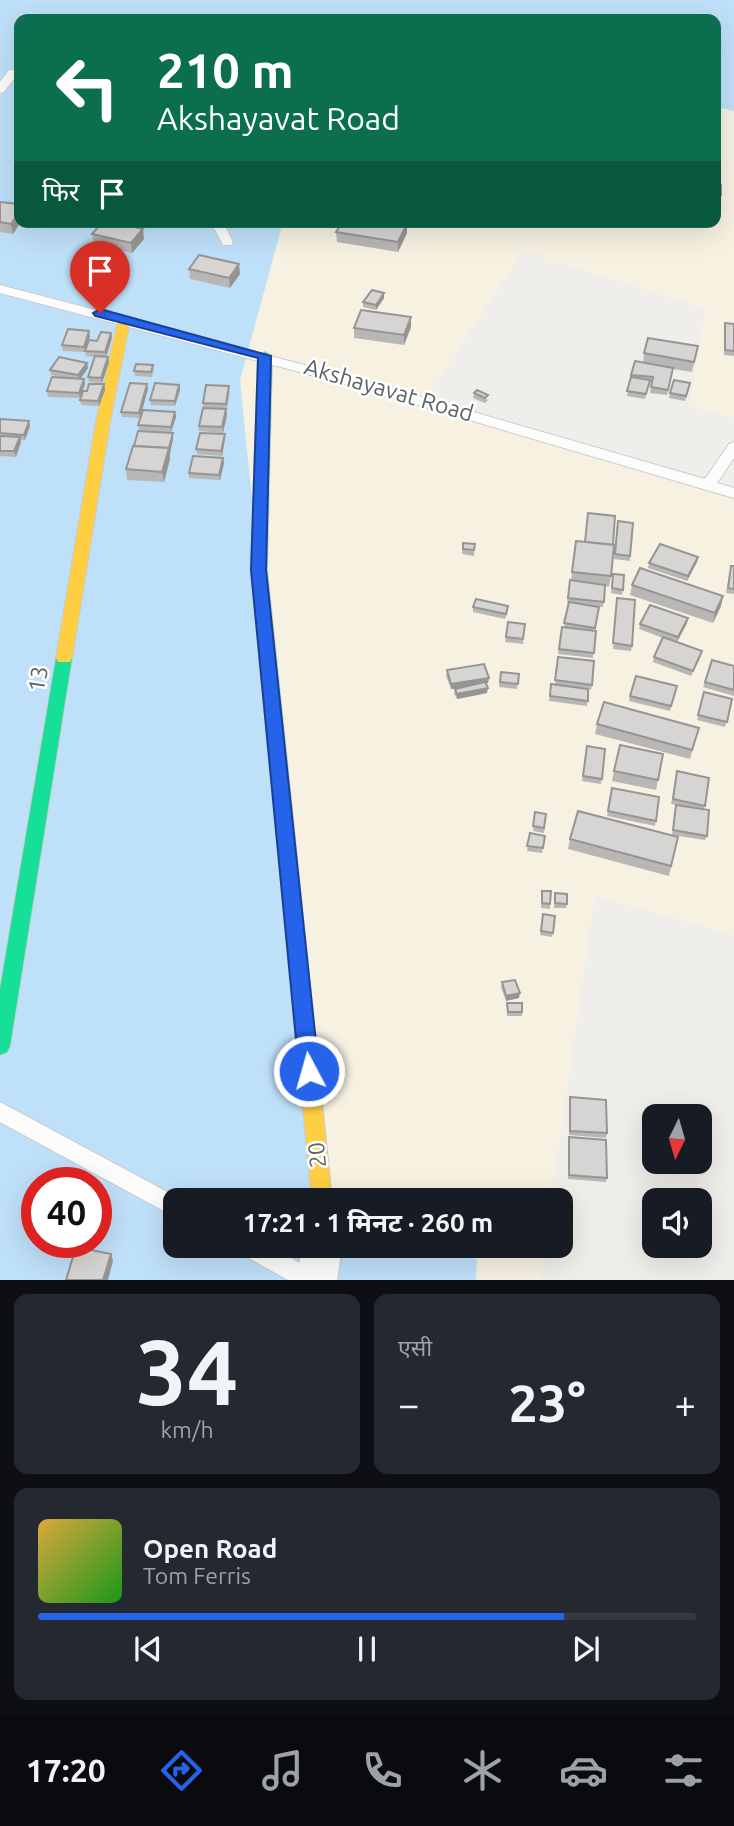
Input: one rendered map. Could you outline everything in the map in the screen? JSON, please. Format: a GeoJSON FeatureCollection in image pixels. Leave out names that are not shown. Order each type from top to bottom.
{"type":"FeatureCollection","features":[{"type":"Feature","properties":{"kind":"street","name":"13"},"geometry":{"type":"LineString","coordinates":[[0,1046],[103,422],[124,320]]}},
{"type":"Feature","properties":{"kind":"street","name":"20"},"geometry":{"type":"LineString","coordinates":[[265,356],[259,570],[321,1188]]}},
{"type":"Feature","properties":{"kind":"street"},"geometry":{"type":"LineString","coordinates":[[317,1280],[320,1258]]}},
{"type":"Feature","properties":{"kind":"lane"},"geometry":{"type":"LineString","coordinates":[[0,90],[14,72]]}},
{"type":"Feature","properties":{"kind":"lane"},"geometry":{"type":"LineString","coordinates":[[220,228],[227,242]]}},
{"type":"Feature","properties":{"kind":"lane","name":"Akshayavat Road"},"geometry":{"type":"LineString","coordinates":[[0,289],[265,356],[491,419],[734,493]]}},
{"type":"Feature","properties":{"kind":"lane"},"geometry":{"type":"LineString","coordinates":[[708,485],[734,447]]}},
{"type":"Feature","properties":{"kind":"lane"},"geometry":{"type":"LineString","coordinates":[[0,1111],[163,1200]]}},
{"type":"Feature","properties":{"kind":"lane"},"geometry":{"type":"LineString","coordinates":[[269,1258],[309,1280]]}},
{"type":"Feature","properties":{"kind":"sand"},"geometry":{"type":"Polygon","coordinates":[[[0,10],[14,17],[14,228],[721,228],[721,108],[734,111],[734,418],[688,406],[706,309],[523,251],[420,408],[734,493],[734,935],[595,896],[553,1188],[163,1188],[163,1258],[543,1258],[542,1280],[0,1280],[0,10]]]}},
{"type":"Feature","properties":{"kind":"water"},"geometry":{"type":"Polygon","coordinates":[[[0,0],[734,0],[734,111],[721,108],[721,14],[14,14],[14,228],[281,228],[240,380],[321,1188],[163,1188],[163,1258],[477,1259],[476,1280],[0,1280],[0,0]]]}},
{"type":"Feature","properties":{"kind":"building"},"geometry":{"type":"Polygon","coordinates":[[[0,202],[14,203],[14,220],[11,224],[0,222],[0,202]]]}},
{"type":"Feature","properties":{"kind":"building"},"geometry":{"type":"Polygon","coordinates":[[[98,228],[143,229],[131,243],[92,234],[98,228]]]}},
{"type":"Feature","properties":{"kind":"building"},"geometry":{"type":"Polygon","coordinates":[[[338,228],[405,228],[398,242],[336,232],[338,228]]]}},
{"type":"Feature","properties":{"kind":"building"},"geometry":{"type":"Polygon","coordinates":[[[199,255],[239,264],[229,278],[189,269],[199,255]]]}},
{"type":"Feature","properties":{"kind":"building"},"geometry":{"type":"Polygon","coordinates":[[[372,290],[384,293],[376,305],[363,302],[372,290]]]}},
{"type":"Feature","properties":{"kind":"building"},"geometry":{"type":"Polygon","coordinates":[[[361,310],[411,317],[404,335],[354,328],[361,310]]]}},
{"type":"Feature","properties":{"kind":"building"},"geometry":{"type":"Polygon","coordinates":[[[725,323],[734,324],[734,351],[725,350],[725,323]]]}},
{"type":"Feature","properties":{"kind":"building"},"geometry":{"type":"Polygon","coordinates":[[[68,329],[89,331],[84,347],[62,345],[68,329]]]}},
{"type":"Feature","properties":{"kind":"building"},"geometry":{"type":"Polygon","coordinates":[[[101,332],[111,333],[105,352],[85,351],[89,340],[97,341],[101,332]]]}},
{"type":"Feature","properties":{"kind":"building"},"geometry":{"type":"Polygon","coordinates":[[[648,338],[698,346],[694,362],[644,353],[648,338]]]}},
{"type":"Feature","properties":{"kind":"building"},"geometry":{"type":"Polygon","coordinates":[[[95,356],[108,357],[101,378],[88,377],[95,356]]]}},
{"type":"Feature","properties":{"kind":"building"},"geometry":{"type":"Polygon","coordinates":[[[59,357],[87,363],[78,375],[50,370],[59,357]]]}},
{"type":"Feature","properties":{"kind":"building"},"geometry":{"type":"Polygon","coordinates":[[[635,361],[673,368],[668,390],[651,387],[653,377],[631,375],[635,361]]]}},
{"type":"Feature","properties":{"kind":"building"},"geometry":{"type":"Polygon","coordinates":[[[136,364],[153,365],[151,372],[134,371],[136,364]]]}},
{"type":"Feature","properties":{"kind":"building"},"geometry":{"type":"Polygon","coordinates":[[[52,377],[84,379],[79,393],[47,391],[52,377]]]}},
{"type":"Feature","properties":{"kind":"building"},"geometry":{"type":"Polygon","coordinates":[[[631,377],[650,380],[646,394],[627,391],[631,377]]]}},
{"type":"Feature","properties":{"kind":"building"},"geometry":{"type":"Polygon","coordinates":[[[674,380],[690,383],[686,396],[670,393],[674,380]]]}},
{"type":"Feature","properties":{"kind":"building"},"geometry":{"type":"Polygon","coordinates":[[[130,383],[147,384],[139,413],[121,412],[130,383]]]}},
{"type":"Feature","properties":{"kind":"building"},"geometry":{"type":"Polygon","coordinates":[[[155,383],[179,385],[175,401],[150,400],[155,383]]]}},
{"type":"Feature","properties":{"kind":"building"},"geometry":{"type":"Polygon","coordinates":[[[89,384],[104,384],[98,401],[80,400],[89,384]]]}},
{"type":"Feature","properties":{"kind":"building"},"geometry":{"type":"Polygon","coordinates":[[[206,385],[229,386],[226,404],[203,403],[206,385]]]}},
{"type":"Feature","properties":{"kind":"building"},"geometry":{"type":"Polygon","coordinates":[[[477,390],[488,395],[485,398],[474,393],[477,390]]]}},
{"type":"Feature","properties":{"kind":"building"},"geometry":{"type":"Polygon","coordinates":[[[203,408],[226,409],[222,427],[199,426],[203,408]]]}},
{"type":"Feature","properties":{"kind":"building"},"geometry":{"type":"Polygon","coordinates":[[[143,410],[175,412],[171,427],[138,425],[143,410]]]}},
{"type":"Feature","properties":{"kind":"building"},"geometry":{"type":"Polygon","coordinates":[[[0,419],[29,421],[24,435],[0,433],[0,419]]]}},
{"type":"Feature","properties":{"kind":"building"},"geometry":{"type":"Polygon","coordinates":[[[138,431],[173,433],[169,448],[134,446],[138,431]]]}},
{"type":"Feature","properties":{"kind":"building"},"geometry":{"type":"Polygon","coordinates":[[[200,433],[225,434],[221,451],[196,449],[200,433]]]}},
{"type":"Feature","properties":{"kind":"building"},"geometry":{"type":"Polygon","coordinates":[[[0,436],[20,437],[14,451],[0,451],[0,436]]]}},
{"type":"Feature","properties":{"kind":"building"},"geometry":{"type":"Polygon","coordinates":[[[133,446],[169,448],[162,472],[126,469],[133,446]]]}},
{"type":"Feature","properties":{"kind":"building"},"geometry":{"type":"Polygon","coordinates":[[[193,456],[223,458],[219,475],[189,473],[193,456]]]}},
{"type":"Feature","properties":{"kind":"building"},"geometry":{"type":"Polygon","coordinates":[[[588,513],[615,516],[613,545],[585,542],[588,513]]]}},
{"type":"Feature","properties":{"kind":"building"},"geometry":{"type":"Polygon","coordinates":[[[618,521],[633,523],[630,556],[615,554],[618,521]]]}},
{"type":"Feature","properties":{"kind":"building"},"geometry":{"type":"Polygon","coordinates":[[[576,541],[614,545],[611,576],[572,572],[576,541]]]}},
{"type":"Feature","properties":{"kind":"building"},"geometry":{"type":"Polygon","coordinates":[[[463,543],[475,544],[474,550],[463,549],[463,543]]]}},
{"type":"Feature","properties":{"kind":"building"},"geometry":{"type":"Polygon","coordinates":[[[660,544],[698,557],[688,576],[649,563],[660,544]]]}},
{"type":"Feature","properties":{"kind":"building"},"geometry":{"type":"Polygon","coordinates":[[[731,566],[734,566],[734,589],[728,588],[731,566]]]}},
{"type":"Feature","properties":{"kind":"building"},"geometry":{"type":"Polygon","coordinates":[[[640,568],[723,596],[715,613],[632,585],[640,568]]]}},
{"type":"Feature","properties":{"kind":"building"},"geometry":{"type":"Polygon","coordinates":[[[613,574],[624,575],[623,590],[612,588],[613,574]]]}},
{"type":"Feature","properties":{"kind":"building"},"geometry":{"type":"Polygon","coordinates":[[[570,580],[605,585],[604,602],[568,598],[570,580]]]}},
{"type":"Feature","properties":{"kind":"building"},"geometry":{"type":"Polygon","coordinates":[[[617,598],[635,600],[632,646],[613,643],[617,598]]]}},
{"type":"Feature","properties":{"kind":"building"},"geometry":{"type":"Polygon","coordinates":[[[476,599],[508,606],[506,614],[473,607],[476,599]]]}},
{"type":"Feature","properties":{"kind":"building"},"geometry":{"type":"Polygon","coordinates":[[[569,602],[599,607],[595,628],[564,623],[569,602]]]}},
{"type":"Feature","properties":{"kind":"building"},"geometry":{"type":"Polygon","coordinates":[[[650,605],[688,618],[678,637],[640,624],[650,605]]]}},
{"type":"Feature","properties":{"kind":"building"},"geometry":{"type":"Polygon","coordinates":[[[508,622],[525,624],[523,639],[506,637],[508,622]]]}},
{"type":"Feature","properties":{"kind":"building"},"geometry":{"type":"Polygon","coordinates":[[[562,627],[596,631],[594,653],[559,649],[562,627]]]}},
{"type":"Feature","properties":{"kind":"building"},"geometry":{"type":"Polygon","coordinates":[[[663,637],[702,651],[693,671],[654,657],[663,637]]]}},
{"type":"Feature","properties":{"kind":"building"},"geometry":{"type":"Polygon","coordinates":[[[558,657],[594,661],[592,685],[555,680],[558,657]]]}},
{"type":"Feature","properties":{"kind":"building"},"geometry":{"type":"Polygon","coordinates":[[[712,660],[734,666],[734,690],[705,682],[712,660]]]}},
{"type":"Feature","properties":{"kind":"building"},"geometry":{"type":"Polygon","coordinates":[[[484,664],[489,678],[451,684],[447,670],[484,664]]]}},
{"type":"Feature","properties":{"kind":"building"},"geometry":{"type":"Polygon","coordinates":[[[501,672],[519,674],[518,684],[500,682],[501,672]]]}},
{"type":"Feature","properties":{"kind":"building"},"geometry":{"type":"Polygon","coordinates":[[[636,676],[677,686],[671,706],[630,696],[636,676]]]}},
{"type":"Feature","properties":{"kind":"building"},"geometry":{"type":"Polygon","coordinates":[[[485,682],[488,688],[457,694],[455,689],[485,682]]]}},
{"type":"Feature","properties":{"kind":"building"},"geometry":{"type":"Polygon","coordinates":[[[551,684],[588,689],[588,701],[550,696],[551,684]]]}},
{"type":"Feature","properties":{"kind":"building"},"geometry":{"type":"Polygon","coordinates":[[[704,692],[732,699],[727,722],[698,715],[704,692]]]}},
{"type":"Feature","properties":{"kind":"building"},"geometry":{"type":"Polygon","coordinates":[[[604,702],[699,728],[692,750],[597,724],[604,702]]]}},
{"type":"Feature","properties":{"kind":"building"},"geometry":{"type":"Polygon","coordinates":[[[620,745],[663,754],[658,780],[614,771],[620,745]]]}},
{"type":"Feature","properties":{"kind":"building"},"geometry":{"type":"Polygon","coordinates":[[[587,746],[605,749],[602,779],[583,776],[587,746]]]}},
{"type":"Feature","properties":{"kind":"building"},"geometry":{"type":"Polygon","coordinates":[[[677,771],[709,778],[705,806],[673,799],[677,771]]]}},
{"type":"Feature","properties":{"kind":"building"},"geometry":{"type":"Polygon","coordinates":[[[612,788],[659,797],[656,821],[608,811],[612,788]]]}},
{"type":"Feature","properties":{"kind":"building"},"geometry":{"type":"Polygon","coordinates":[[[676,805],[709,810],[707,836],[673,830],[676,805]]]}},
{"type":"Feature","properties":{"kind":"building"},"geometry":{"type":"Polygon","coordinates":[[[578,811],[678,837],[671,866],[570,839],[578,811]]]}},
{"type":"Feature","properties":{"kind":"building"},"geometry":{"type":"Polygon","coordinates":[[[535,812],[546,814],[544,828],[533,826],[535,812]]]}},
{"type":"Feature","properties":{"kind":"building"},"geometry":{"type":"Polygon","coordinates":[[[530,833],[545,836],[543,848],[527,846],[530,833]]]}},
{"type":"Feature","properties":{"kind":"building"},"geometry":{"type":"Polygon","coordinates":[[[542,891],[551,891],[550,904],[542,903],[542,891]]]}},
{"type":"Feature","properties":{"kind":"building"},"geometry":{"type":"Polygon","coordinates":[[[555,893],[567,894],[567,904],[555,903],[555,893]]]}},
{"type":"Feature","properties":{"kind":"building"},"geometry":{"type":"Polygon","coordinates":[[[543,914],[555,916],[553,933],[541,931],[543,914]]]}},
{"type":"Feature","properties":{"kind":"building"},"geometry":{"type":"Polygon","coordinates":[[[515,980],[520,993],[506,996],[502,982],[515,980]]]}},
{"type":"Feature","properties":{"kind":"building"},"geometry":{"type":"Polygon","coordinates":[[[507,1003],[522,1003],[522,1012],[508,1012],[507,1003]]]}},
{"type":"Feature","properties":{"kind":"building"},"geometry":{"type":"Polygon","coordinates":[[[570,1097],[606,1100],[607,1133],[570,1131],[570,1097]]]}},
{"type":"Feature","properties":{"kind":"building"},"geometry":{"type":"Polygon","coordinates":[[[569,1137],[606,1140],[607,1178],[569,1175],[569,1137]]]}},
{"type":"Feature","properties":{"kind":"building"},"geometry":{"type":"Polygon","coordinates":[[[73,1258],[110,1258],[103,1280],[66,1280],[73,1258]]]}},
{"type":"Feature","properties":{"kind":"traffic: fast"},"geometry":{"type":"LineString","coordinates":[[265,356],[259,570],[282,800]]}},
{"type":"Feature","properties":{"kind":"traffic: fast"},"geometry":{"type":"LineString","coordinates":[[0,1046],[64,658]]}},
{"type":"Feature","properties":{"kind":"traffic: slow"},"geometry":{"type":"LineString","coordinates":[[64,658],[103,422],[124,320]]}},
{"type":"Feature","properties":{"kind":"traffic: slow"},"geometry":{"type":"LineString","coordinates":[[282,800],[321,1188]]}},
{"type":"Feature","properties":{"kind":"route"},"geometry":{"type":"LineString","coordinates":[[100,313],[265,356],[265,440],[259,570],[309,1071]]}}]}
